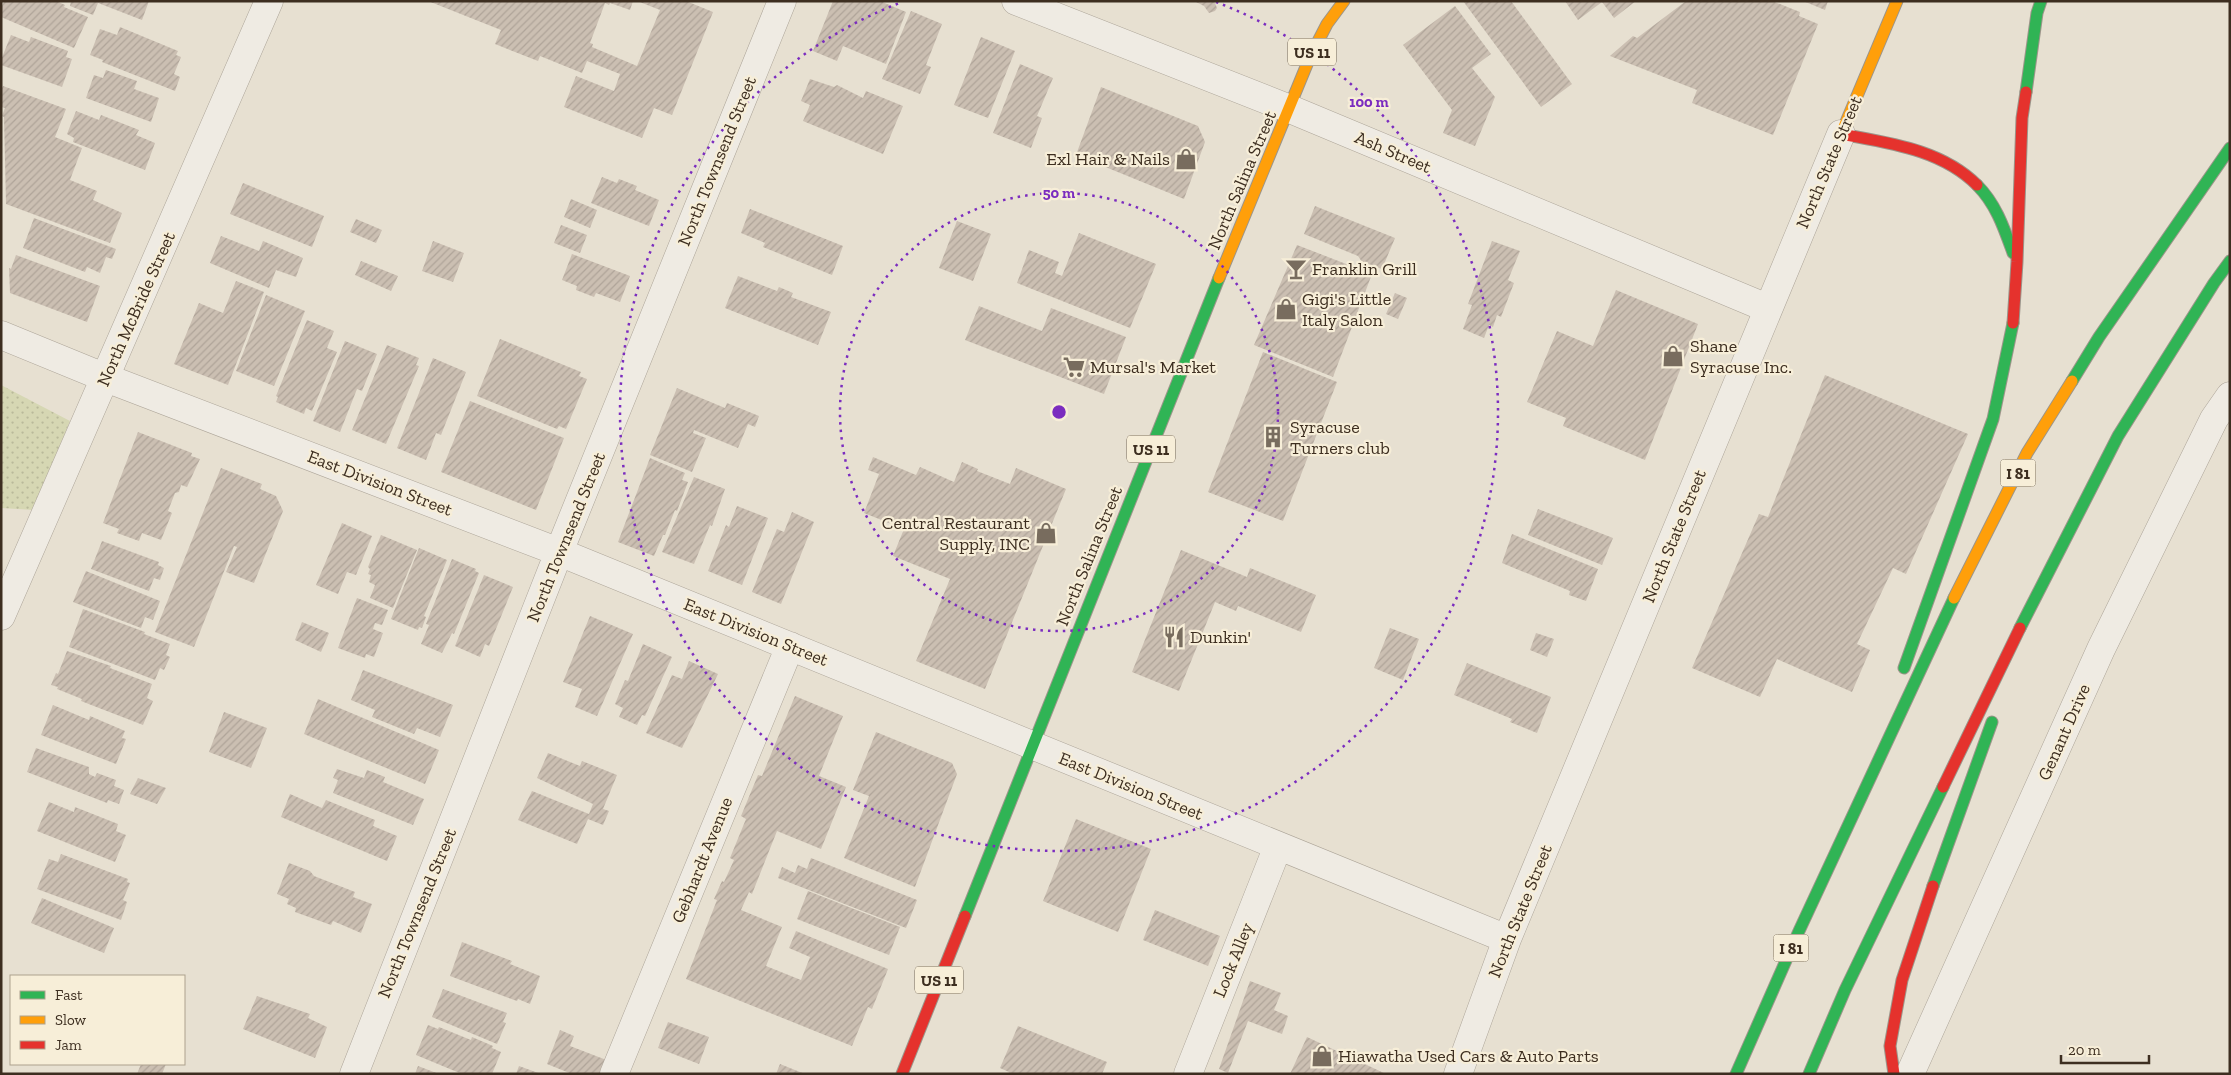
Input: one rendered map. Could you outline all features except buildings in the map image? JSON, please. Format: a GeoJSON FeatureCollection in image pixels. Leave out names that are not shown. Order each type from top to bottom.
{"type":"FeatureCollection","features":[{"type":"Feature","properties":{"kind":"main road","name":"North Salina Street"},"geometry":{"type":"LineString","coordinates":[[902,1074],[1198,330],[1310,57],[1327,24],[1344,1]]}},
{"type":"Feature","properties":{"kind":"main road","name":"North State Street"},"geometry":{"type":"LineString","coordinates":[[1841,134],[1897,1]]}},
{"type":"Feature","properties":{"kind":"main road"},"geometry":{"type":"LineString","coordinates":[[1900,682],[1992,419],[2012,332],[2017,262],[2022,118],[2037,13],[2041,1]]}},
{"type":"Feature","properties":{"kind":"main road"},"geometry":{"type":"LineString","coordinates":[[1841,134],[1919,149],[1969,176],[1984,193],[1998,216],[2017,262]]}},
{"type":"Feature","properties":{"kind":"main road","name":"I 81"},"geometry":{"type":"LineString","coordinates":[[1736,1074],[1799,931],[1942,623],[2028,453],[2099,337],[2230,148]]}},
{"type":"Feature","properties":{"kind":"main road"},"geometry":{"type":"LineString","coordinates":[[1809,1074],[1845,990],[2040,586],[2118,436],[2214,283],[2230,261]]}},
{"type":"Feature","properties":{"kind":"main road"},"geometry":{"type":"LineString","coordinates":[[2004,688],[2040,586]]}},
{"type":"Feature","properties":{"kind":"main road"},"geometry":{"type":"LineString","coordinates":[[1850,823],[1893,701]]}},
{"type":"Feature","properties":{"kind":"main road"},"geometry":{"type":"LineString","coordinates":[[1894,1074],[1890,1046],[1902,980],[1931,892],[1997,707]]}},
{"type":"Feature","properties":{"kind":"street","name":"North McBride Street"},"geometry":{"type":"LineString","coordinates":[[1,616],[269,1]]}},
{"type":"Feature","properties":{"kind":"street","name":"North Townsend Street"},"geometry":{"type":"LineString","coordinates":[[354,1074],[559,552],[782,1]]}},
{"type":"Feature","properties":{"kind":"street","name":"Ash Street"},"geometry":{"type":"LineString","coordinates":[[1016,1],[1290,109],[1767,308]]}},
{"type":"Feature","properties":{"kind":"street","name":"North State Street"},"geometry":{"type":"LineString","coordinates":[[1458,1074],[1507,940],[1767,308],[1841,134]]}},
{"type":"Feature","properties":{"kind":"street","name":"East Division Street"},"geometry":{"type":"LineString","coordinates":[[1,335],[106,378],[559,552],[1507,940]]}},
{"type":"Feature","properties":{"kind":"street","name":"Genant Drive"},"geometry":{"type":"LineString","coordinates":[[1910,1074],[2101,649],[2214,419],[2230,396]]}},
{"type":"Feature","properties":{"kind":"street","name":"Gebhardt Avenue"},"geometry":{"type":"LineString","coordinates":[[614,1074],[790,646]]}},
{"type":"Feature","properties":{"kind":"street","name":"Lock Alley"},"geometry":{"type":"LineString","coordinates":[[1188,1074],[1278,846]]}},
{"type":"Feature","properties":{"kind":"green space"},"geometry":{"type":"Polygon","coordinates":[[[1,385],[70,421],[34,510],[1,508],[1,385]]]}},
{"type":"Feature","properties":{"kind":"traffic: fast"},"geometry":{"type":"LineString","coordinates":[[2026,92],[2037,13],[2041,1]]}},
{"type":"Feature","properties":{"kind":"traffic: fast"},"geometry":{"type":"LineString","coordinates":[[2072,381],[2099,337],[2230,148]]}},
{"type":"Feature","properties":{"kind":"traffic: fast"},"geometry":{"type":"LineString","coordinates":[[1977,185],[1994,208],[2013,253]]}},
{"type":"Feature","properties":{"kind":"traffic: fast"},"geometry":{"type":"LineString","coordinates":[[2020,628],[2118,436],[2214,283],[2230,261]]}},
{"type":"Feature","properties":{"kind":"traffic: fast"},"geometry":{"type":"LineString","coordinates":[[965,916],[1219,278]]}},
{"type":"Feature","properties":{"kind":"traffic: fast"},"geometry":{"type":"LineString","coordinates":[[1904,668],[1993,419],[2013,323]]}},
{"type":"Feature","properties":{"kind":"traffic: fast"},"geometry":{"type":"LineString","coordinates":[[1736,1074],[1799,931],[1954,598]]}},
{"type":"Feature","properties":{"kind":"traffic: fast"},"geometry":{"type":"LineString","coordinates":[[1933,886],[1992,722]]}},
{"type":"Feature","properties":{"kind":"traffic: fast"},"geometry":{"type":"LineString","coordinates":[[1809,1074],[1845,990],[1943,787]]}},
{"type":"Feature","properties":{"kind":"traffic: slow"},"geometry":{"type":"LineString","coordinates":[[1219,278],[1310,57],[1327,24],[1344,1]]}},
{"type":"Feature","properties":{"kind":"traffic: slow"},"geometry":{"type":"LineString","coordinates":[[1841,134],[1897,1]]}},
{"type":"Feature","properties":{"kind":"traffic: slow"},"geometry":{"type":"LineString","coordinates":[[1954,598],[2027,453],[2072,381]]}},
{"type":"Feature","properties":{"kind":"traffic: jam"},"geometry":{"type":"LineString","coordinates":[[2013,323],[2022,118],[2026,92]]}},
{"type":"Feature","properties":{"kind":"traffic: jam"},"geometry":{"type":"LineString","coordinates":[[1841,134],[1913,149],[1931,155],[1963,173],[1977,185]]}},
{"type":"Feature","properties":{"kind":"traffic: jam"},"geometry":{"type":"LineString","coordinates":[[1943,787],[2020,628]]}},
{"type":"Feature","properties":{"kind":"traffic: jam"},"geometry":{"type":"LineString","coordinates":[[1894,1074],[1890,1046],[1902,980],[1933,886]]}},
{"type":"Feature","properties":{"kind":"traffic: jam"},"geometry":{"type":"LineString","coordinates":[[902,1074],[965,916]]}},
{"type":"Feature","properties":{"kind":"place","name":"Exl Hair & Nails"},"geometry":{"type":"Point","coordinates":[1186,159]}},
{"type":"Feature","properties":{"kind":"place","name":"Franklin Grill"},"geometry":{"type":"Point","coordinates":[1296,269]}},
{"type":"Feature","properties":{"kind":"place","name":"Gigi's Little Italy Salon"},"geometry":{"type":"Point","coordinates":[1286,309]}},
{"type":"Feature","properties":{"kind":"place","name":"Shane Syracuse Inc."},"geometry":{"type":"Point","coordinates":[1673,356]}},
{"type":"Feature","properties":{"kind":"place","name":"Mursal's Market"},"geometry":{"type":"Point","coordinates":[1074,367]}},
{"type":"Feature","properties":{"kind":"place","name":"Syracuse Turners club"},"geometry":{"type":"Point","coordinates":[1273,437]}},
{"type":"Feature","properties":{"kind":"place","name":"Central Restaurant Supply, INC"},"geometry":{"type":"Point","coordinates":[1046,533]}},
{"type":"Feature","properties":{"kind":"place","name":"Dunkin'"},"geometry":{"type":"Point","coordinates":[1174,637]}},
{"type":"Feature","properties":{"kind":"place","name":"Hiawatha Used Cars & Auto Parts"},"geometry":{"type":"Point","coordinates":[1322,1056]}}]}
